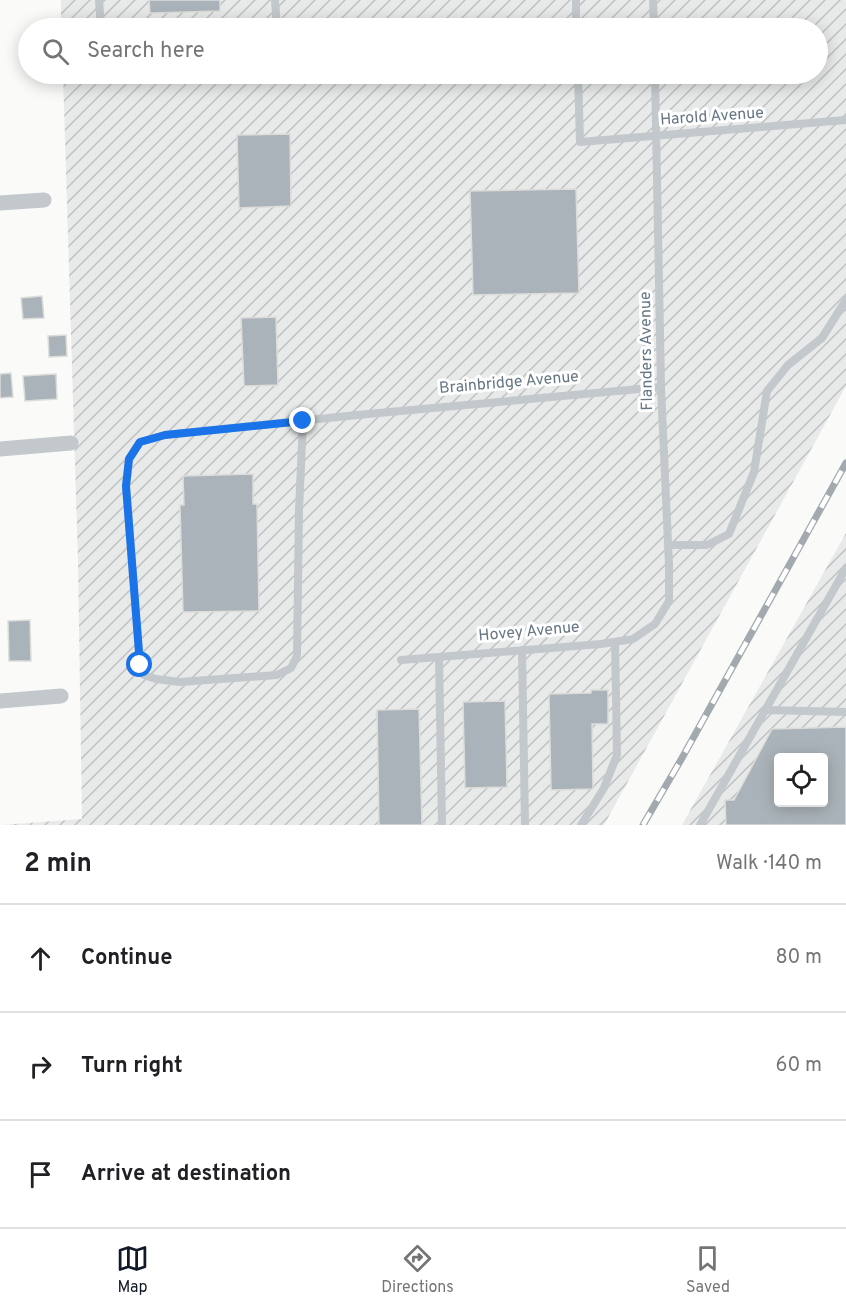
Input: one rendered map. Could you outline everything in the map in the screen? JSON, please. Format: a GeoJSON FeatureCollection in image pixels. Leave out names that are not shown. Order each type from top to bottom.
{"type":"FeatureCollection","features":[{"type":"Feature","properties":{"kind":"street"},"geometry":{"type":"LineString","coordinates":[[0,203],[44,200]]}},
{"type":"Feature","properties":{"kind":"street"},"geometry":{"type":"LineString","coordinates":[[0,449],[71,443]]}},
{"type":"Feature","properties":{"kind":"street"},"geometry":{"type":"LineString","coordinates":[[0,701],[61,696]]}},
{"type":"Feature","properties":{"kind":"lane"},"geometry":{"type":"LineString","coordinates":[[99,0],[100,18]]}},
{"type":"Feature","properties":{"kind":"lane"},"geometry":{"type":"LineString","coordinates":[[275,0],[276,18]]}},
{"type":"Feature","properties":{"kind":"lane"},"geometry":{"type":"LineString","coordinates":[[576,0],[576,18]]}},
{"type":"Feature","properties":{"kind":"lane"},"geometry":{"type":"LineString","coordinates":[[654,0],[654,18]]}},
{"type":"Feature","properties":{"kind":"lane","name":"Harold Avenue"},"geometry":{"type":"LineString","coordinates":[[578,84],[580,142],[846,120]]}},
{"type":"Feature","properties":{"kind":"lane","name":"Flanders Avenue"},"geometry":{"type":"LineString","coordinates":[[655,84],[661,387],[669,601],[656,624]]}},
{"type":"Feature","properties":{"kind":"lane"},"geometry":{"type":"LineString","coordinates":[[668,545],[707,545],[729,534],[754,472],[767,391],[788,365],[822,338],[846,300]]}},
{"type":"Feature","properties":{"kind":"lane","name":"Brainbridge Avenue"},"geometry":{"type":"LineString","coordinates":[[303,421],[297,656],[291,668],[278,675],[180,682],[144,675],[140,665],[126,486],[129,459],[140,442],[165,435],[361,415],[661,387]]}},
{"type":"Feature","properties":{"kind":"lane"},"geometry":{"type":"LineString","coordinates":[[700,825],[846,568]]}},
{"type":"Feature","properties":{"kind":"lane","name":"Hovey Avenue"},"geometry":{"type":"LineString","coordinates":[[401,660],[615,642],[633,639],[656,624]]}},
{"type":"Feature","properties":{"kind":"lane"},"geometry":{"type":"LineString","coordinates":[[582,825],[604,788],[617,755],[615,642]]}},
{"type":"Feature","properties":{"kind":"lane"},"geometry":{"type":"LineString","coordinates":[[522,650],[525,825]]}},
{"type":"Feature","properties":{"kind":"lane"},"geometry":{"type":"LineString","coordinates":[[439,657],[442,825]]}},
{"type":"Feature","properties":{"kind":"lane"},"geometry":{"type":"LineString","coordinates":[[765,711],[846,712]]}},
{"type":"Feature","properties":{"kind":"shaded area"},"geometry":{"type":"Polygon","coordinates":[[[61,0],[846,0],[846,386],[604,825],[1,825],[82,819],[78,561],[63,84],[828,84],[828,18],[61,18],[61,0]]]}},
{"type":"Feature","properties":{"kind":"shaded area"},"geometry":{"type":"Polygon","coordinates":[[[846,533],[846,825],[682,825],[846,533]]]}},
{"type":"Feature","properties":{"kind":"building"},"geometry":{"type":"Polygon","coordinates":[[[149,0],[220,0],[220,11],[150,13],[149,0]]]}},
{"type":"Feature","properties":{"kind":"building"},"geometry":{"type":"Polygon","coordinates":[[[290,134],[291,206],[239,208],[237,135],[290,134]]]}},
{"type":"Feature","properties":{"kind":"building"},"geometry":{"type":"Polygon","coordinates":[[[576,189],[579,293],[473,295],[470,191],[576,189]]]}},
{"type":"Feature","properties":{"kind":"building"},"geometry":{"type":"Polygon","coordinates":[[[42,296],[44,318],[23,319],[21,298],[42,296]]]}},
{"type":"Feature","properties":{"kind":"building"},"geometry":{"type":"Polygon","coordinates":[[[276,317],[278,385],[244,386],[241,318],[276,317]]]}},
{"type":"Feature","properties":{"kind":"building"},"geometry":{"type":"Polygon","coordinates":[[[66,335],[67,356],[49,357],[48,336],[66,335]]]}},
{"type":"Feature","properties":{"kind":"building"},"geometry":{"type":"Polygon","coordinates":[[[11,373],[13,397],[0,398],[0,374],[11,373]]]}},
{"type":"Feature","properties":{"kind":"building"},"geometry":{"type":"Polygon","coordinates":[[[56,374],[57,399],[25,401],[23,376],[56,374]]]}},
{"type":"Feature","properties":{"kind":"building"},"geometry":{"type":"Polygon","coordinates":[[[253,474],[253,504],[257,504],[259,611],[183,612],[180,505],[184,505],[183,476],[253,474]]]}},
{"type":"Feature","properties":{"kind":"building"},"geometry":{"type":"Polygon","coordinates":[[[30,620],[31,661],[9,661],[8,621],[30,620]]]}},
{"type":"Feature","properties":{"kind":"building"},"geometry":{"type":"Polygon","coordinates":[[[591,690],[608,690],[608,724],[592,724],[593,789],[551,790],[549,694],[591,693],[591,690]]]}},
{"type":"Feature","properties":{"kind":"building"},"geometry":{"type":"Polygon","coordinates":[[[505,701],[507,787],[465,788],[463,702],[505,701]]]}},
{"type":"Feature","properties":{"kind":"building"},"geometry":{"type":"Polygon","coordinates":[[[419,709],[422,825],[379,825],[377,710],[419,709]]]}},
{"type":"Feature","properties":{"kind":"building"},"geometry":{"type":"Polygon","coordinates":[[[846,727],[846,825],[726,825],[725,800],[734,800],[772,729],[846,727]]]}},
{"type":"Feature","properties":{"kind":"railway"},"geometry":{"type":"LineString","coordinates":[[643,825],[846,463]]}},
{"type":"Feature","properties":{"kind":"route"},"geometry":{"type":"LineString","coordinates":[[140,665],[126,486],[129,459],[140,442],[165,435],[303,421]]}}]}
